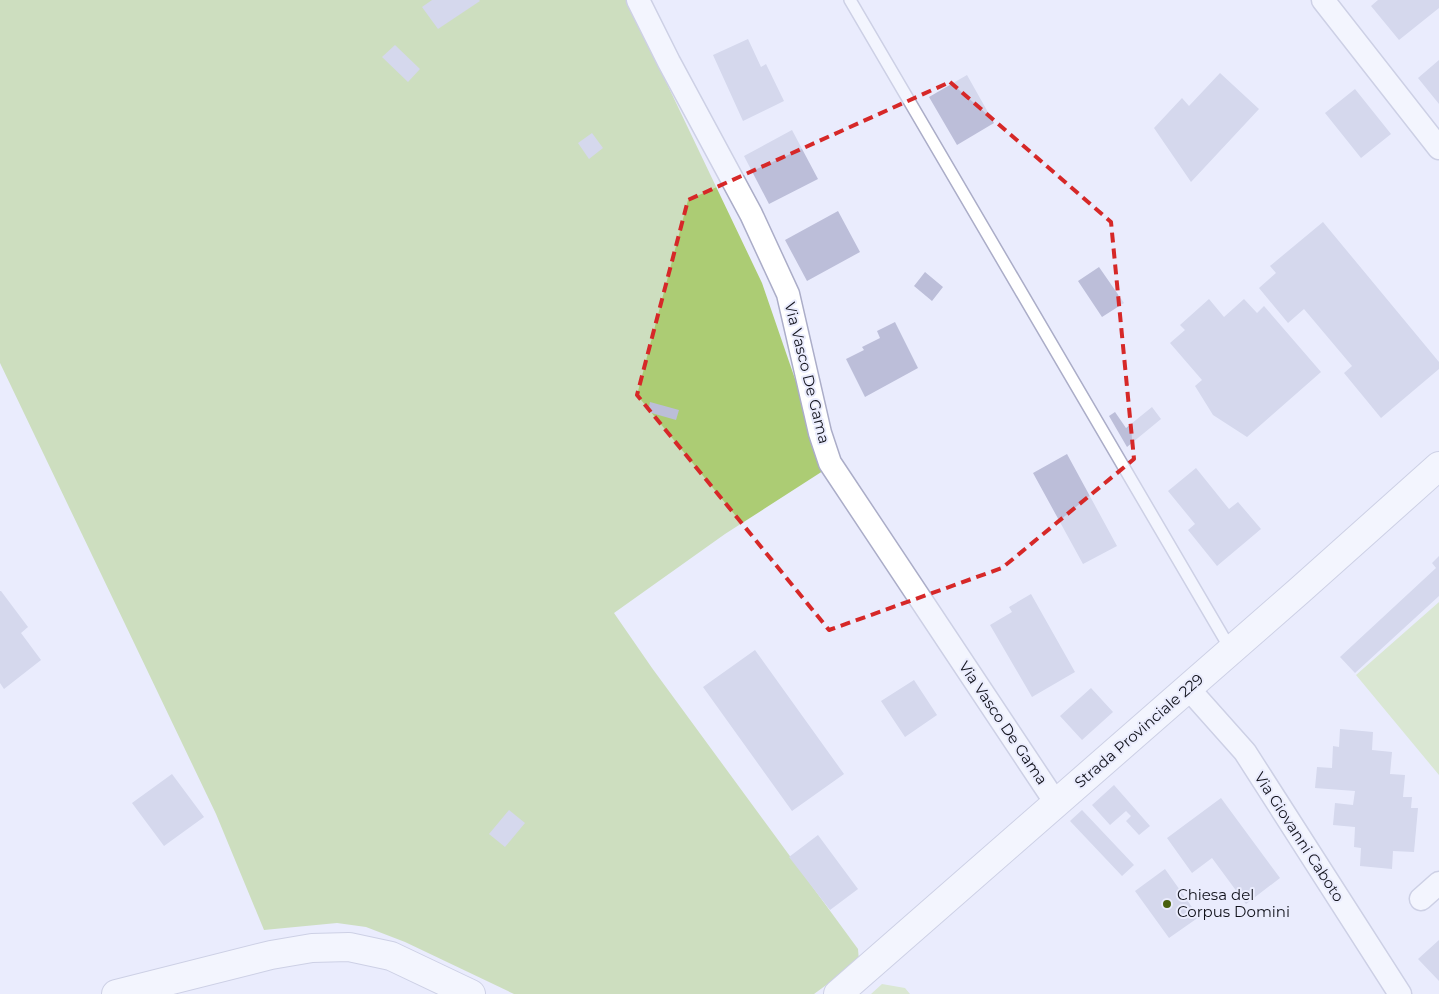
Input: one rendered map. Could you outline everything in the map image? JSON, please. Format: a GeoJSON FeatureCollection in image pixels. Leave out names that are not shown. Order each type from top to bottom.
{"type":"FeatureCollection","features":[{"type":"Feature","properties":{"kind":"street","name":"Via Vasco De Gama"},"geometry":{"type":"LineString","coordinates":[[638,0],[669,62],[751,214],[788,294],[820,433],[830,463],[1056,803]]}},
{"type":"Feature","properties":{"kind":"street"},"geometry":{"type":"LineString","coordinates":[[1323,0],[1439,148]]}},
{"type":"Feature","properties":{"kind":"street","name":"Strada Provinciale 229"},"geometry":{"type":"LineString","coordinates":[[838,994],[1439,466]]}},
{"type":"Feature","properties":{"kind":"street","name":"Via Giovanni Caboto"},"geometry":{"type":"LineString","coordinates":[[1188,688],[1245,752],[1400,994]]}},
{"type":"Feature","properties":{"kind":"street"},"geometry":{"type":"LineString","coordinates":[[1421,899],[1439,883]]}},
{"type":"Feature","properties":{"kind":"street"},"geometry":{"type":"LineString","coordinates":[[116,994],[272,955],[312,948],[349,947],[391,956],[471,994]]}},
{"type":"Feature","properties":{"kind":"lane"},"geometry":{"type":"LineString","coordinates":[[850,0],[1231,650]]}},
{"type":"Feature","properties":{"kind":"highlighted area"},"geometry":{"type":"Polygon","coordinates":[[[950,82],[1111,222],[1134,459],[1002,568],[829,630],[637,395],[688,200],[950,82]]]}},
{"type":"Feature","properties":{"kind":"green space"},"geometry":{"type":"Polygon","coordinates":[[[0,0],[627,0],[762,283],[826,469],[725,534],[614,613],[652,668],[858,949],[859,961],[814,994],[514,994],[405,942],[366,927],[337,923],[264,930],[216,814],[0,363],[0,0]]]}},
{"type":"Feature","properties":{"kind":"green space"},"geometry":{"type":"Polygon","coordinates":[[[1439,602],[1439,775],[1356,675],[1439,602]]]}},
{"type":"Feature","properties":{"kind":"green space"},"geometry":{"type":"Polygon","coordinates":[[[882,984],[905,988],[910,994],[871,994],[882,984]]]}},
{"type":"Feature","properties":{"kind":"building"},"geometry":{"type":"Polygon","coordinates":[[[432,0],[480,1],[438,29],[422,7],[432,0]]]}},
{"type":"Feature","properties":{"kind":"building"},"geometry":{"type":"Polygon","coordinates":[[[1378,0],[1439,0],[1439,8],[1399,40],[1371,6],[1378,0]]]}},
{"type":"Feature","properties":{"kind":"building"},"geometry":{"type":"Polygon","coordinates":[[[748,39],[761,67],[766,64],[784,101],[743,121],[713,55],[748,39]]]}},
{"type":"Feature","properties":{"kind":"building"},"geometry":{"type":"Polygon","coordinates":[[[395,45],[420,69],[408,82],[382,57],[395,45]]]}},
{"type":"Feature","properties":{"kind":"building"},"geometry":{"type":"Polygon","coordinates":[[[1439,60],[1439,104],[1418,78],[1439,60]]]}},
{"type":"Feature","properties":{"kind":"building"},"geometry":{"type":"Polygon","coordinates":[[[1220,73],[1259,109],[1191,182],[1154,128],[1182,98],[1189,106],[1220,73]]]}},
{"type":"Feature","properties":{"kind":"building"},"geometry":{"type":"Polygon","coordinates":[[[967,75],[994,123],[957,145],[929,97],[967,75]]]}},
{"type":"Feature","properties":{"kind":"building"},"geometry":{"type":"Polygon","coordinates":[[[1355,89],[1391,134],[1361,158],[1325,113],[1355,89]]]}},
{"type":"Feature","properties":{"kind":"building"},"geometry":{"type":"Polygon","coordinates":[[[792,130],[818,179],[769,204],[744,156],[792,130]]]}},
{"type":"Feature","properties":{"kind":"building"},"geometry":{"type":"Polygon","coordinates":[[[592,133],[603,148],[589,159],[578,143],[592,133]]]}},
{"type":"Feature","properties":{"kind":"building"},"geometry":{"type":"Polygon","coordinates":[[[838,211],[860,252],[807,281],[785,240],[838,211]]]}},
{"type":"Feature","properties":{"kind":"building"},"geometry":{"type":"Polygon","coordinates":[[[1323,222],[1439,362],[1439,369],[1381,418],[1344,373],[1352,366],[1304,309],[1288,323],[1259,288],[1276,273],[1270,266],[1323,222]]]}},
{"type":"Feature","properties":{"kind":"building"},"geometry":{"type":"Polygon","coordinates":[[[1099,267],[1124,303],[1102,317],[1078,281],[1099,267]]]}},
{"type":"Feature","properties":{"kind":"building"},"geometry":{"type":"Polygon","coordinates":[[[925,272],[943,287],[932,301],[914,286],[925,272]]]}},
{"type":"Feature","properties":{"kind":"building"},"geometry":{"type":"Polygon","coordinates":[[[1209,299],[1224,317],[1244,299],[1257,313],[1264,306],[1321,372],[1247,437],[1213,415],[1195,386],[1202,380],[1170,343],[1185,330],[1180,325],[1209,299]]]}},
{"type":"Feature","properties":{"kind":"building"},"geometry":{"type":"Polygon","coordinates":[[[895,322],[918,368],[865,397],[846,359],[864,350],[862,347],[880,338],[877,331],[895,322]]]}},
{"type":"Feature","properties":{"kind":"building"},"geometry":{"type":"Polygon","coordinates":[[[650,402],[679,410],[676,420],[648,412],[650,402]]]}},
{"type":"Feature","properties":{"kind":"building"},"geometry":{"type":"Polygon","coordinates":[[[1152,407],[1161,419],[1127,447],[1109,416],[1115,412],[1126,428],[1152,407]]]}},
{"type":"Feature","properties":{"kind":"building"},"geometry":{"type":"Polygon","coordinates":[[[1067,454],[1117,546],[1083,564],[1033,473],[1067,454]]]}},
{"type":"Feature","properties":{"kind":"building"},"geometry":{"type":"Polygon","coordinates":[[[1196,468],[1229,509],[1238,502],[1261,529],[1217,566],[1188,530],[1195,524],[1168,491],[1196,468]]]}},
{"type":"Feature","properties":{"kind":"building"},"geometry":{"type":"Polygon","coordinates":[[[1439,556],[1439,596],[1355,673],[1340,657],[1436,568],[1432,563],[1439,556]]]}},
{"type":"Feature","properties":{"kind":"building"},"geometry":{"type":"Polygon","coordinates":[[[0,591],[28,627],[21,633],[41,660],[4,689],[0,683],[0,591]]]}},
{"type":"Feature","properties":{"kind":"building"},"geometry":{"type":"Polygon","coordinates":[[[1031,594],[1075,672],[1032,697],[990,625],[1012,612],[1009,607],[1031,594]]]}},
{"type":"Feature","properties":{"kind":"building"},"geometry":{"type":"Polygon","coordinates":[[[755,650],[844,774],[792,811],[703,687],[755,650]]]}},
{"type":"Feature","properties":{"kind":"building"},"geometry":{"type":"Polygon","coordinates":[[[914,680],[937,715],[905,737],[881,701],[914,680]]]}},
{"type":"Feature","properties":{"kind":"building"},"geometry":{"type":"Polygon","coordinates":[[[1091,688],[1113,712],[1082,740],[1060,716],[1091,688]]]}},
{"type":"Feature","properties":{"kind":"building"},"geometry":{"type":"Polygon","coordinates":[[[1340,729],[1373,732],[1372,750],[1392,752],[1390,774],[1405,775],[1403,797],[1412,797],[1411,808],[1418,808],[1414,852],[1393,851],[1392,869],[1360,866],[1361,848],[1354,847],[1355,827],[1333,825],[1335,803],[1353,805],[1355,791],[1315,788],[1317,767],[1332,768],[1333,746],[1339,747],[1340,729]]]}},
{"type":"Feature","properties":{"kind":"building"},"geometry":{"type":"Polygon","coordinates":[[[172,774],[204,817],[164,846],[132,803],[172,774]]]}},
{"type":"Feature","properties":{"kind":"building"},"geometry":{"type":"Polygon","coordinates":[[[1114,785],[1150,826],[1139,835],[1126,821],[1131,816],[1126,811],[1110,825],[1092,805],[1114,785]]]}},
{"type":"Feature","properties":{"kind":"building"},"geometry":{"type":"Polygon","coordinates":[[[1221,798],[1280,878],[1246,904],[1212,858],[1192,873],[1167,838],[1221,798]]]}},
{"type":"Feature","properties":{"kind":"building"},"geometry":{"type":"Polygon","coordinates":[[[509,810],[525,823],[505,847],[489,834],[509,810]]]}},
{"type":"Feature","properties":{"kind":"building"},"geometry":{"type":"Polygon","coordinates":[[[1082,810],[1134,865],[1122,876],[1070,821],[1082,810]]]}},
{"type":"Feature","properties":{"kind":"building"},"geometry":{"type":"Polygon","coordinates":[[[818,835],[858,889],[830,910],[789,857],[818,835]]]}},
{"type":"Feature","properties":{"kind":"building","name":"Chiesa del Corpus Domini"},"geometry":{"type":"Polygon","coordinates":[[[1165,869],[1199,917],[1169,938],[1135,891],[1165,869]]]}},
{"type":"Feature","properties":{"kind":"building"},"geometry":{"type":"Polygon","coordinates":[[[1439,940],[1439,981],[1418,959],[1439,940]]]}},
{"type":"Feature","properties":{"kind":"place","name":"Chiesa del Corpus Domini"},"geometry":{"type":"Point","coordinates":[1167,904]}}]}
